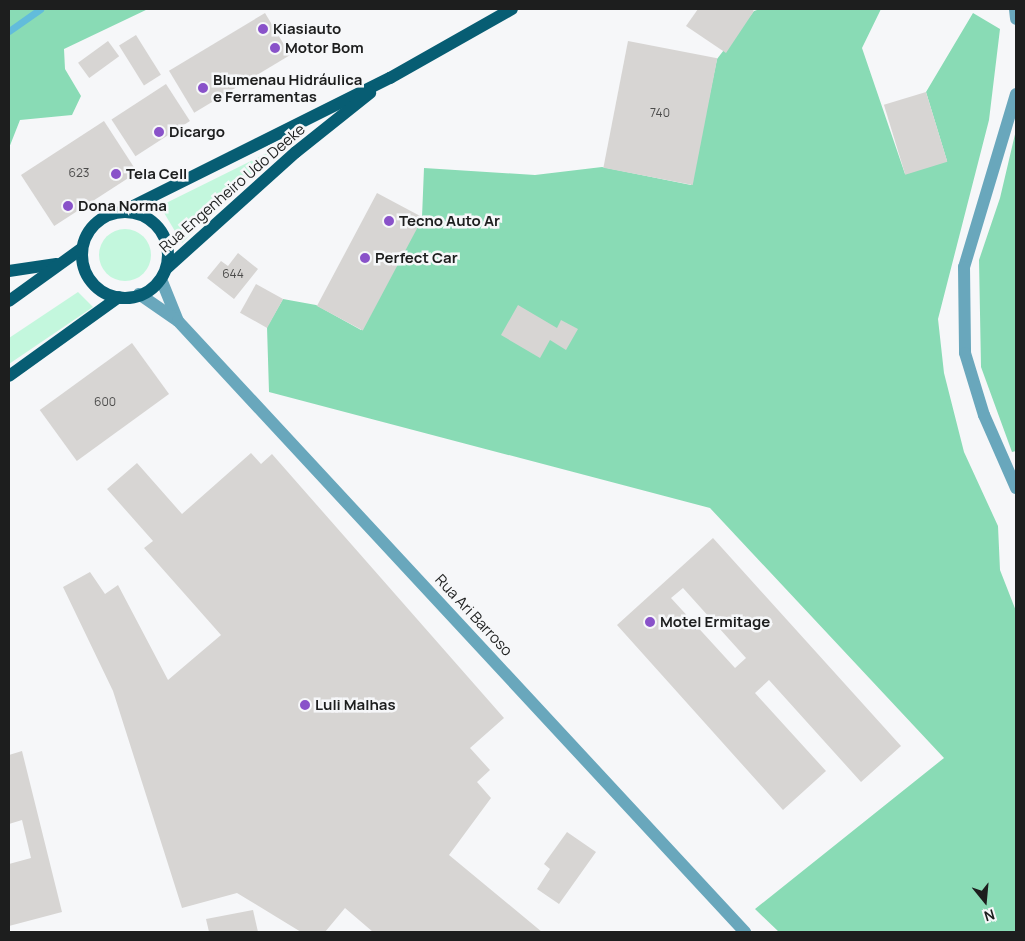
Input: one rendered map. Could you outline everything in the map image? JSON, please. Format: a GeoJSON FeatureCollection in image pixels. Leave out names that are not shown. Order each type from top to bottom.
{"type":"FeatureCollection","features":[{"type":"Feature","properties":{"kind":"main road","name":"Rua Engenheiro Udo Deeke"},"geometry":{"type":"LineString","coordinates":[[121,212],[390,78],[512,9]]}},
{"type":"Feature","properties":{"kind":"main road","name":"Rua Engenheiro Udo Deeke"},"geometry":{"type":"LineString","coordinates":[[164,273],[296,152],[390,78]]}},
{"type":"Feature","properties":{"kind":"main road"},"geometry":{"type":"LineString","coordinates":[[9,301],[81,248],[98,222],[121,212],[136,212],[155,221],[167,240],[164,273],[140,294],[119,297],[100,291],[92,282],[81,248]]}},
{"type":"Feature","properties":{"kind":"main road"},"geometry":{"type":"LineString","coordinates":[[9,272],[59,264]]}},
{"type":"Feature","properties":{"kind":"main road"},"geometry":{"type":"LineString","coordinates":[[9,376],[119,297]]}},
{"type":"Feature","properties":{"kind":"street"},"geometry":{"type":"LineString","coordinates":[[1015,9],[1016,19]]}},
{"type":"Feature","properties":{"kind":"street"},"geometry":{"type":"LineString","coordinates":[[1016,94],[964,266],[965,353],[984,415],[1016,488]]}},
{"type":"Feature","properties":{"kind":"street","name":"Rua Ari Barroso"},"geometry":{"type":"LineString","coordinates":[[164,273],[178,320]]}},
{"type":"Feature","properties":{"kind":"street","name":"Rua Ari Barroso"},"geometry":{"type":"LineString","coordinates":[[140,294],[178,320],[745,932]]}},
{"type":"Feature","properties":{"kind":"green space"},"geometry":{"type":"Polygon","coordinates":[[[9,9],[148,9],[64,49],[65,69],[81,96],[72,115],[20,120],[9,148],[9,9]]]}},
{"type":"Feature","properties":{"kind":"green space"},"geometry":{"type":"Polygon","coordinates":[[[760,9],[881,9],[862,48],[905,174],[947,161],[926,92],[973,13],[1000,29],[989,120],[938,319],[944,373],[964,452],[998,526],[1000,570],[1016,611],[1016,932],[779,932],[755,909],[944,758],[710,508],[269,392],[267,327],[283,299],[316,305],[361,330],[422,217],[424,168],[535,175],[602,167],[691,185],[717,59],[754,11],[760,9]]]}},
{"type":"Feature","properties":{"kind":"green space"},"geometry":{"type":"Polygon","coordinates":[[[1016,130],[1016,451],[1012,452],[981,367],[979,260],[1000,198],[1016,130]]]}},
{"type":"Feature","properties":{"kind":"green space"},"geometry":{"type":"Polygon","coordinates":[[[273,150],[247,178],[182,243],[160,206],[273,150]]]}},
{"type":"Feature","properties":{"kind":"green space"},"geometry":{"type":"Polygon","coordinates":[[[125,229],[135,231],[143,237],[149,245],[151,255],[149,265],[143,273],[135,279],[125,281],[115,279],[107,273],[101,265],[99,255],[101,245],[107,237],[115,231],[125,229]]]}},
{"type":"Feature","properties":{"kind":"green space"},"geometry":{"type":"Polygon","coordinates":[[[78,292],[93,307],[9,364],[9,338],[78,292]]]}},
{"type":"Feature","properties":{"kind":"building"},"geometry":{"type":"Polygon","coordinates":[[[698,9],[752,9],[754,11],[726,53],[686,26],[698,9]]]}},
{"type":"Feature","properties":{"kind":"building"},"geometry":{"type":"Polygon","coordinates":[[[265,13],[290,55],[194,113],[169,71],[265,13]]]}},
{"type":"Feature","properties":{"kind":"building"},"geometry":{"type":"Polygon","coordinates":[[[136,35],[161,75],[144,85],[119,46],[136,35]]]}},
{"type":"Feature","properties":{"kind":"building"},"geometry":{"type":"Polygon","coordinates":[[[108,41],[119,56],[89,78],[78,63],[108,41]]]}},
{"type":"Feature","properties":{"kind":"building"},"geometry":{"type":"Polygon","coordinates":[[[628,41],[717,58],[693,185],[603,168],[628,41]]]}},
{"type":"Feature","properties":{"kind":"building"},"geometry":{"type":"Polygon","coordinates":[[[166,84],[190,121],[135,156],[111,119],[166,84]]]}},
{"type":"Feature","properties":{"kind":"building"},"geometry":{"type":"Polygon","coordinates":[[[926,92],[947,162],[905,175],[884,105],[926,92]]]}},
{"type":"Feature","properties":{"kind":"building"},"geometry":{"type":"Polygon","coordinates":[[[104,121],[137,172],[54,226],[21,175],[104,121]]]}},
{"type":"Feature","properties":{"kind":"building"},"geometry":{"type":"Polygon","coordinates":[[[377,193],[423,217],[363,330],[317,306],[377,193]]]}},
{"type":"Feature","properties":{"kind":"building"},"geometry":{"type":"Polygon","coordinates":[[[238,253],[258,269],[234,299],[207,278],[221,261],[228,266],[238,253]]]}},
{"type":"Feature","properties":{"kind":"building"},"geometry":{"type":"Polygon","coordinates":[[[256,284],[283,299],[267,328],[240,313],[256,284]]]}},
{"type":"Feature","properties":{"kind":"building"},"geometry":{"type":"Polygon","coordinates":[[[518,305],[557,328],[561,320],[578,329],[566,350],[550,340],[540,358],[501,335],[518,305]]]}},
{"type":"Feature","properties":{"kind":"building"},"geometry":{"type":"Polygon","coordinates":[[[132,343],[169,394],[77,461],[40,410],[132,343]]]}},
{"type":"Feature","properties":{"kind":"building","name":"Luli Malhas"},"geometry":{"type":"Polygon","coordinates":[[[251,453],[261,464],[272,454],[504,718],[470,748],[490,770],[477,782],[491,798],[449,855],[542,932],[373,932],[345,908],[325,932],[301,932],[237,893],[182,908],[113,691],[63,587],[90,572],[105,594],[118,585],[168,680],[221,635],[144,548],[153,541],[107,489],[137,463],[182,514],[251,453]]]}},
{"type":"Feature","properties":{"kind":"building"},"geometry":{"type":"Polygon","coordinates":[[[713,538],[901,746],[861,782],[769,680],[755,693],[826,771],[783,810],[617,625],[713,538]],[[683,588],[671,598],[735,668],[746,658],[683,588]]]}},
{"type":"Feature","properties":{"kind":"building"},"geometry":{"type":"Polygon","coordinates":[[[22,751],[62,912],[9,926],[9,864],[31,858],[22,820],[9,824],[9,755],[22,751]]]}},
{"type":"Feature","properties":{"kind":"building"},"geometry":{"type":"Polygon","coordinates":[[[567,832],[596,852],[559,904],[537,889],[550,869],[544,864],[567,832]]]}},
{"type":"Feature","properties":{"kind":"building"},"geometry":{"type":"Polygon","coordinates":[[[253,910],[258,932],[209,932],[206,919],[253,910]]]}},
{"type":"Feature","properties":{"kind":"waterway"},"geometry":{"type":"LineString","coordinates":[[9,31],[40,9]]}},
{"type":"Feature","properties":{"kind":"place","name":"Kiasiauto"},"geometry":{"type":"Point","coordinates":[263,29]}},
{"type":"Feature","properties":{"kind":"place","name":"Motor Bom"},"geometry":{"type":"Point","coordinates":[275,48]}},
{"type":"Feature","properties":{"kind":"place","name":"Blumenau Hidráulica e Ferramentas"},"geometry":{"type":"Point","coordinates":[203,88]}},
{"type":"Feature","properties":{"kind":"place","name":"Dicargo"},"geometry":{"type":"Point","coordinates":[159,132]}},
{"type":"Feature","properties":{"kind":"place","name":"Tela Cell"},"geometry":{"type":"Point","coordinates":[116,174]}},
{"type":"Feature","properties":{"kind":"place","name":"Dona Norma"},"geometry":{"type":"Point","coordinates":[68,206]}},
{"type":"Feature","properties":{"kind":"place","name":"Tecno Auto Ar"},"geometry":{"type":"Point","coordinates":[389,221]}},
{"type":"Feature","properties":{"kind":"place","name":"Perfect Car"},"geometry":{"type":"Point","coordinates":[365,258]}},
{"type":"Feature","properties":{"kind":"place","name":"Motel Ermitage"},"geometry":{"type":"Point","coordinates":[650,622]}},
{"type":"Feature","properties":{"kind":"place","name":"Luli Malhas"},"geometry":{"type":"Point","coordinates":[305,705]}}]}
